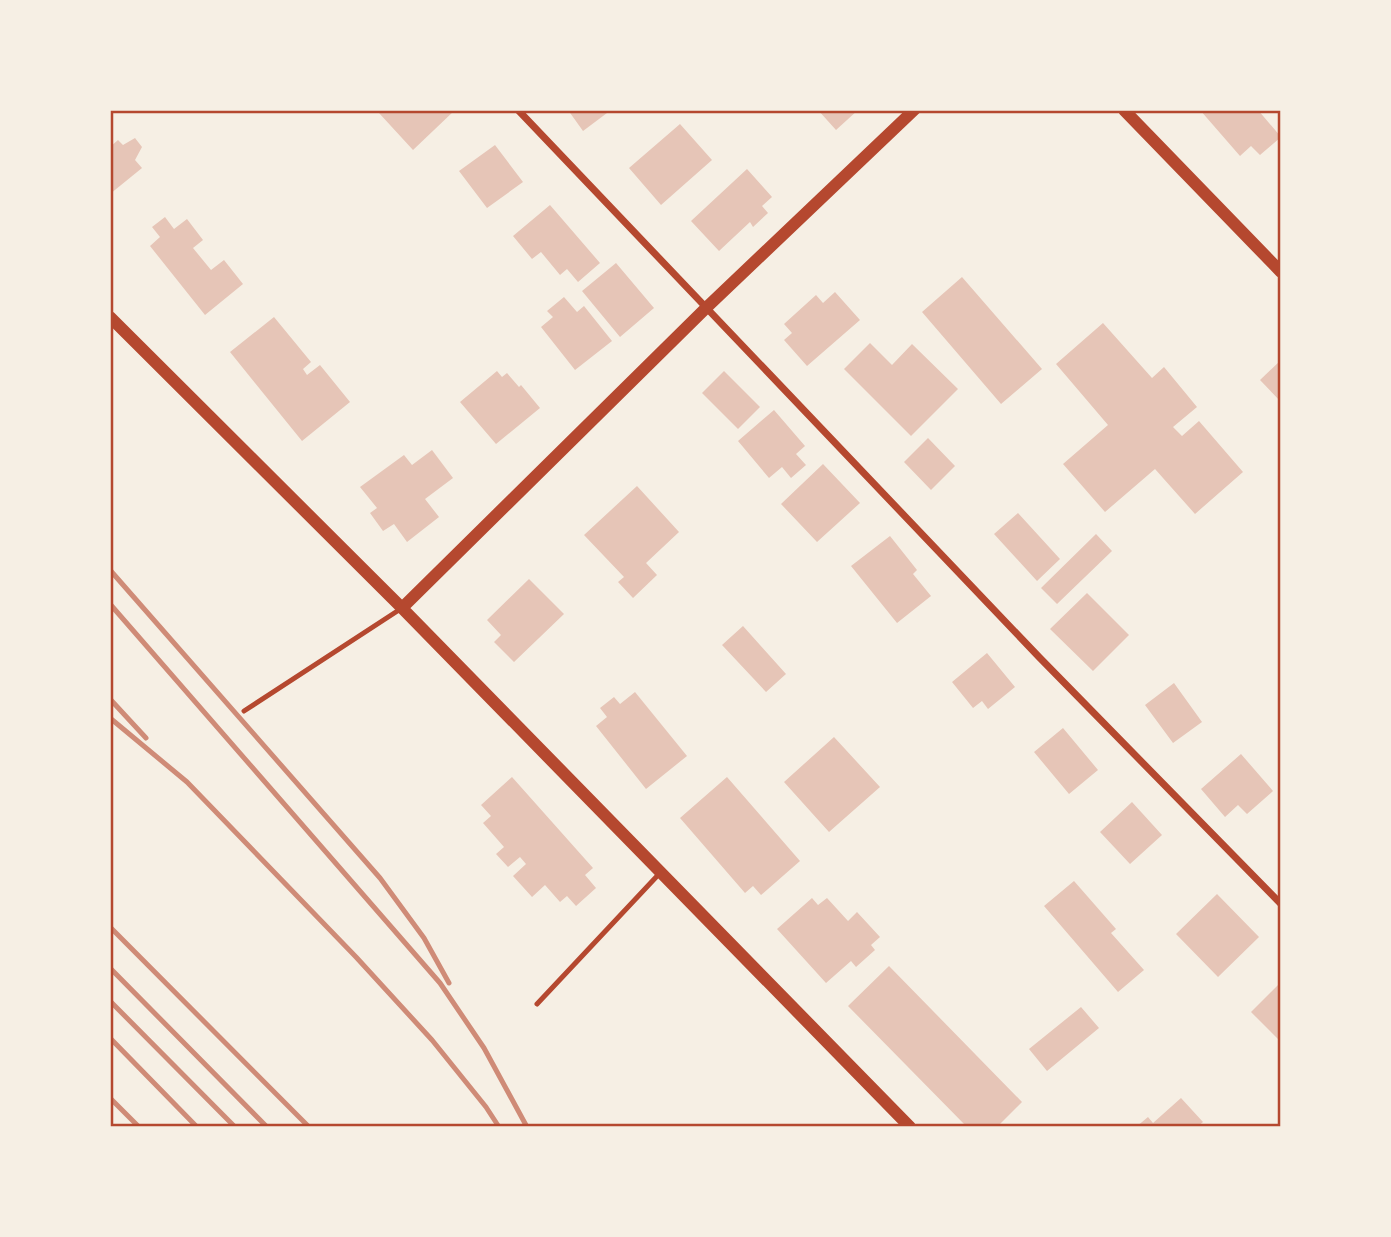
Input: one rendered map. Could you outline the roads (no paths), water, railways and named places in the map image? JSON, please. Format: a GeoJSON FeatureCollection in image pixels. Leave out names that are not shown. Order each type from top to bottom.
{"type":"FeatureCollection","features":[{"type":"Feature","properties":{"kind":"street"},"geometry":{"type":"LineString","coordinates":[[518,110],[1039,657],[1281,904]]}},
{"type":"Feature","properties":{"kind":"street"},"geometry":{"type":"LineString","coordinates":[[402,608],[706,308],[914,110]]}},
{"type":"Feature","properties":{"kind":"street"},"geometry":{"type":"LineString","coordinates":[[1124,110],[1281,272]]}},
{"type":"Feature","properties":{"kind":"street"},"geometry":{"type":"LineString","coordinates":[[110,317],[402,608],[910,1127]]}},
{"type":"Feature","properties":{"kind":"lane"},"geometry":{"type":"LineString","coordinates":[[244,711],[402,608]]}},
{"type":"Feature","properties":{"kind":"lane"},"geometry":{"type":"LineString","coordinates":[[537,1004],[660,873]]}},
{"type":"Feature","properties":{"kind":"railway"},"geometry":{"type":"LineString","coordinates":[[110,570],[380,878],[424,938],[449,983]]}},
{"type":"Feature","properties":{"kind":"railway"},"geometry":{"type":"LineString","coordinates":[[110,604],[440,983],[484,1048],[527,1127]]}},
{"type":"Feature","properties":{"kind":"railway"},"geometry":{"type":"LineString","coordinates":[[110,699],[146,738]]}},
{"type":"Feature","properties":{"kind":"railway"},"geometry":{"type":"LineString","coordinates":[[110,718],[187,782],[356,957],[432,1040],[499,1127]]}},
{"type":"Feature","properties":{"kind":"railway"},"geometry":{"type":"LineString","coordinates":[[110,927],[309,1127]]}},
{"type":"Feature","properties":{"kind":"railway"},"geometry":{"type":"LineString","coordinates":[[110,968],[267,1127]]}},
{"type":"Feature","properties":{"kind":"railway"},"geometry":{"type":"LineString","coordinates":[[110,1001],[235,1127]]}},
{"type":"Feature","properties":{"kind":"railway"},"geometry":{"type":"LineString","coordinates":[[110,1038],[197,1127]]}},
{"type":"Feature","properties":{"kind":"railway"},"geometry":{"type":"LineString","coordinates":[[110,1098],[139,1127]]}}]}
